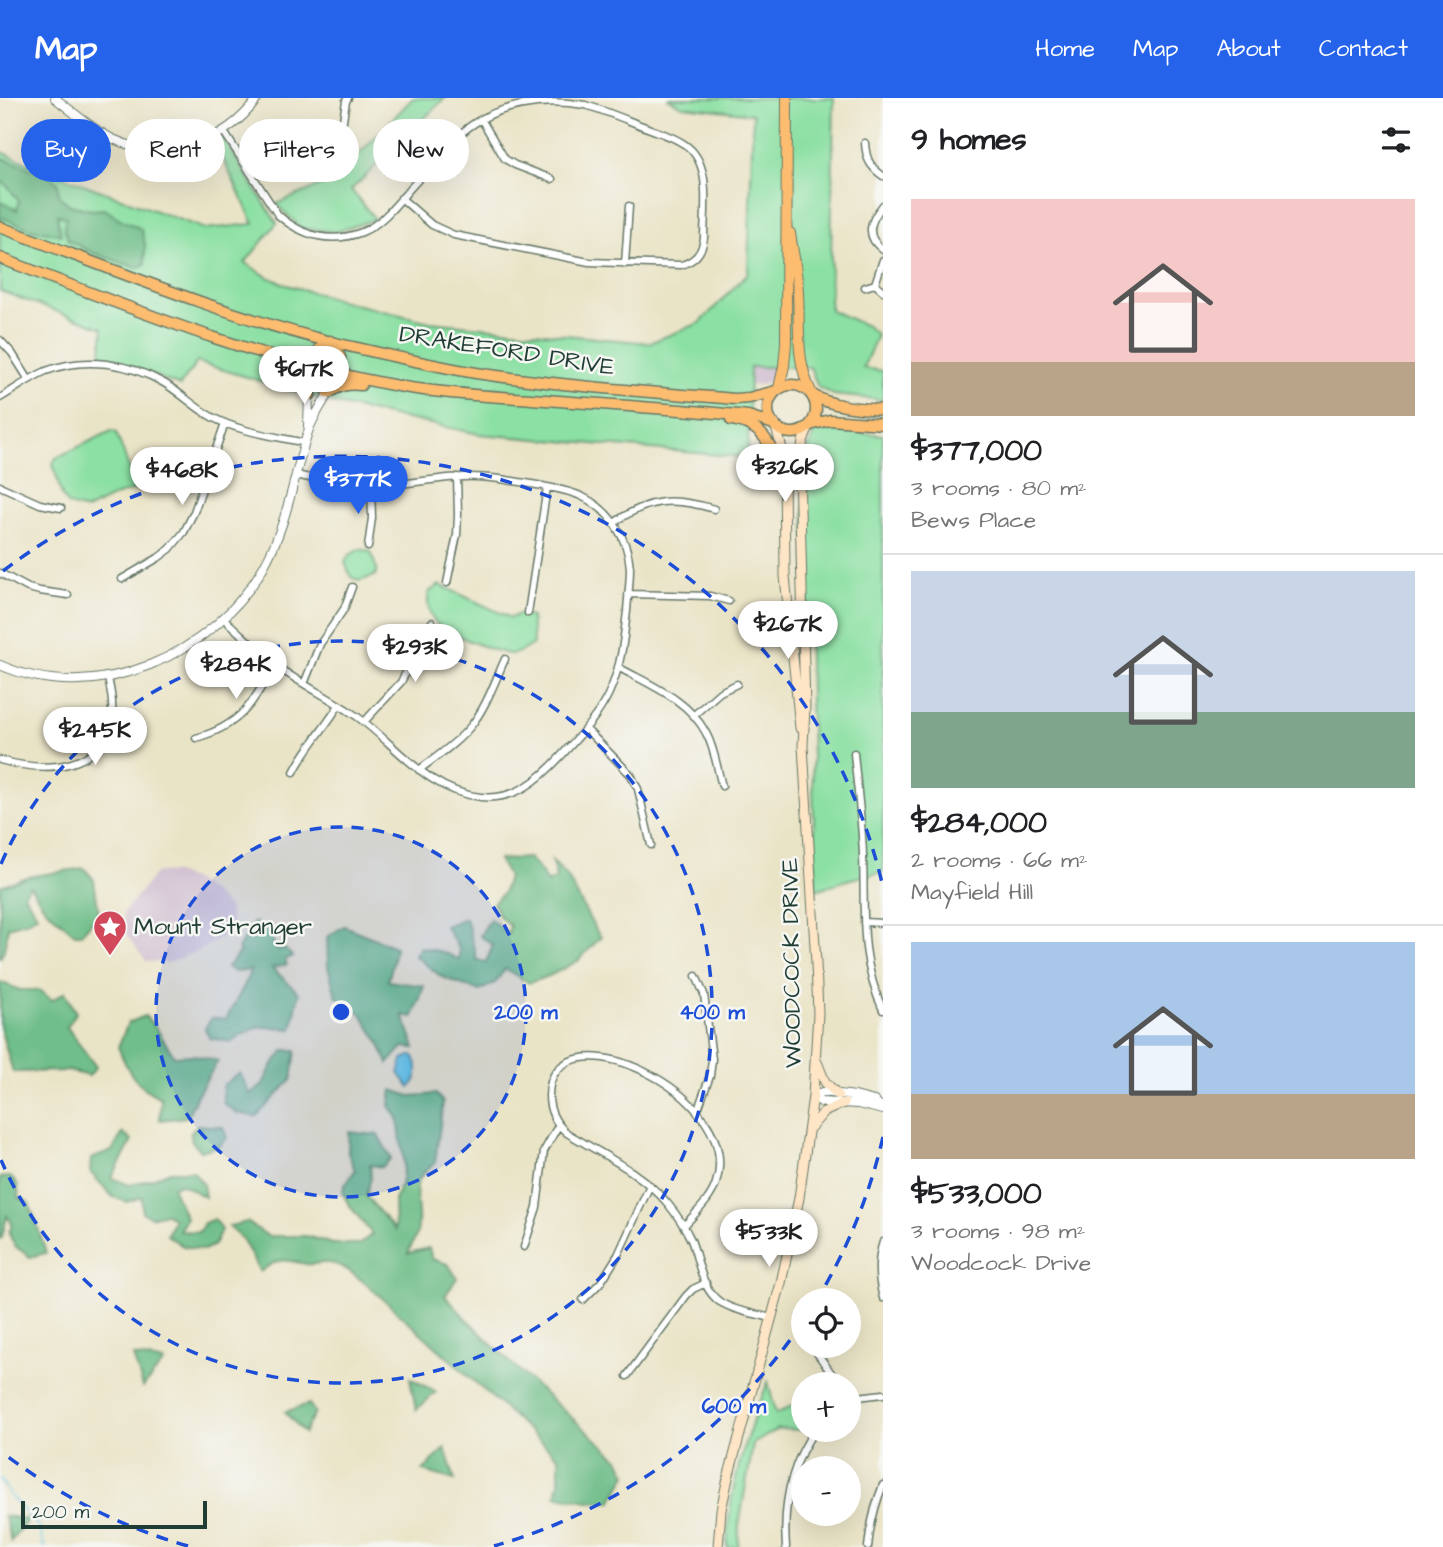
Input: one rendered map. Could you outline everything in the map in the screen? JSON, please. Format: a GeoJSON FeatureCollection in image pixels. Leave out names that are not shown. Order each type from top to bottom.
{"type":"FeatureCollection","features":[{"type":"Feature","properties":{"kind":"highway","name":"DRAKEFORD DRIVE"},"geometry":{"type":"LineString","coordinates":[[0,227],[238,315],[330,341],[475,372],[570,385],[735,399],[778,390]]}},
{"type":"Feature","properties":{"kind":"highway","name":"DRAKEFORD DRIVE"},"geometry":{"type":"LineString","coordinates":[[0,258],[147,315],[244,348],[339,374],[405,387],[465,394],[713,412],[748,416],[774,424]]}},
{"type":"Feature","properties":{"kind":"highway"},"geometry":{"type":"LineString","coordinates":[[310,367],[320,348],[330,341],[340,357],[339,374]]}},
{"type":"Feature","properties":{"kind":"highway"},"geometry":{"type":"LineString","coordinates":[[244,348],[254,356],[289,366],[306,384],[310,395]]}},
{"type":"Feature","properties":{"kind":"highway"},"geometry":{"type":"LineString","coordinates":[[328,393],[352,383],[387,389],[405,387]]}},
{"type":"Feature","properties":{"kind":"highway"},"geometry":{"type":"LineString","coordinates":[[883,410],[827,403],[806,389],[791,385],[778,390],[770,401],[769,409],[774,424],[792,432],[830,420],[883,424]]}},
{"type":"Feature","properties":{"kind":"highway"},"geometry":{"type":"LineString","coordinates":[[810,425],[816,413],[812,395]]}},
{"type":"Feature","properties":{"kind":"highway"},"geometry":{"type":"LineString","coordinates":[[713,412],[720,418],[744,423],[761,433],[774,450],[783,477]]}},
{"type":"Feature","properties":{"kind":"main road"},"geometry":{"type":"LineString","coordinates":[[778,390],[786,343],[787,99]]}},
{"type":"Feature","properties":{"kind":"main road"},"geometry":{"type":"LineString","coordinates":[[787,206],[798,290],[800,356],[804,377],[812,395]]}},
{"type":"Feature","properties":{"kind":"main road","name":"WOODCOCK DRIVE"},"geometry":{"type":"LineString","coordinates":[[718,1547],[721,1510],[728,1478],[781,1283],[799,1198],[816,1057],[818,1013],[803,746],[786,594],[783,452],[774,424]]}},
{"type":"Feature","properties":{"kind":"main road","name":"WOODCOCK DRIVE"},"geometry":{"type":"LineString","coordinates":[[803,746],[805,708],[799,468],[803,440],[810,425]]}},
{"type":"Feature","properties":{"kind":"main road"},"geometry":{"type":"LineString","coordinates":[[816,1057],[825,1082],[838,1095]]}},
{"type":"Feature","properties":{"kind":"main road"},"geometry":{"type":"LineString","coordinates":[[809,1129],[824,1112],[844,1103]]}},
{"type":"Feature","properties":{"kind":"street"},"geometry":{"type":"LineString","coordinates":[[55,98],[106,135],[125,144]]}},
{"type":"Feature","properties":{"kind":"street"},"geometry":{"type":"LineString","coordinates":[[225,131],[251,108],[258,98]]}},
{"type":"Feature","properties":{"kind":"street"},"geometry":{"type":"LineString","coordinates":[[336,98],[347,99],[344,119]]}},
{"type":"Feature","properties":{"kind":"street"},"geometry":{"type":"LineString","coordinates":[[225,134],[274,209],[289,224],[307,234],[337,238],[363,232],[379,222],[453,140],[481,119],[516,105],[535,102],[564,101],[583,104],[675,139],[689,148],[699,161],[705,182],[703,247],[689,263],[681,265],[571,259],[454,235],[432,225],[401,198]]}},
{"type":"Feature","properties":{"kind":"street"},"geometry":{"type":"LineString","coordinates":[[481,119],[505,159],[552,178]]}},
{"type":"Feature","properties":{"kind":"street"},"geometry":{"type":"LineString","coordinates":[[865,143],[868,162],[883,176]]}},
{"type":"Feature","properties":{"kind":"street"},"geometry":{"type":"LineString","coordinates":[[883,205],[872,220],[871,232],[873,240],[883,250]]}},
{"type":"Feature","properties":{"kind":"street"},"geometry":{"type":"LineString","coordinates":[[625,264],[629,206]]}},
{"type":"Feature","properties":{"kind":"street"},"geometry":{"type":"LineString","coordinates":[[875,284],[883,260]]}},
{"type":"Feature","properties":{"kind":"street"},"geometry":{"type":"LineString","coordinates":[[864,286],[875,284]]}},
{"type":"Feature","properties":{"kind":"street"},"geometry":{"type":"LineString","coordinates":[[875,284],[883,292]]}},
{"type":"Feature","properties":{"kind":"street"},"geometry":{"type":"LineString","coordinates":[[0,340],[29,380]]}},
{"type":"Feature","properties":{"kind":"street"},"geometry":{"type":"LineString","coordinates":[[0,398],[52,369],[103,363],[133,369],[166,384],[206,413],[225,423],[305,443]]}},
{"type":"Feature","properties":{"kind":"street"},"geometry":{"type":"LineString","coordinates":[[0,665],[28,675],[58,680],[108,678],[141,669],[175,653],[205,634],[223,618],[249,589],[263,568],[284,521],[307,433],[310,367]]}},
{"type":"Feature","properties":{"kind":"street"},"geometry":{"type":"LineString","coordinates":[[307,433],[339,374]]}},
{"type":"Feature","properties":{"kind":"street"},"geometry":{"type":"LineString","coordinates":[[122,579],[159,558],[184,532],[194,512],[225,423]]}},
{"type":"Feature","properties":{"kind":"street"},"geometry":{"type":"LineString","coordinates":[[223,618],[274,664],[364,722],[419,770],[456,792],[479,797],[499,797],[522,790],[545,775],[586,729],[605,700],[618,667],[624,639],[630,571],[625,543],[614,523],[596,504],[572,492],[493,478],[457,477],[371,486],[341,485],[296,475]]}},
{"type":"Feature","properties":{"kind":"street"},"geometry":{"type":"LineString","coordinates":[[447,583],[457,535],[457,477]]}},
{"type":"Feature","properties":{"kind":"street"},"geometry":{"type":"LineString","coordinates":[[0,486],[40,504],[61,508]]}},
{"type":"Feature","properties":{"kind":"street"},"geometry":{"type":"LineString","coordinates":[[368,547],[372,518],[371,486]]}},
{"type":"Feature","properties":{"kind":"street"},"geometry":{"type":"LineString","coordinates":[[528,613],[547,487]]}},
{"type":"Feature","properties":{"kind":"street"},"geometry":{"type":"LineString","coordinates":[[614,523],[643,506],[665,502],[693,503],[714,509]]}},
{"type":"Feature","properties":{"kind":"street"},"geometry":{"type":"LineString","coordinates":[[0,573],[28,588],[68,595]]}},
{"type":"Feature","properties":{"kind":"street"},"geometry":{"type":"LineString","coordinates":[[304,684],[320,645],[344,609],[352,587]]}},
{"type":"Feature","properties":{"kind":"street"},"geometry":{"type":"LineString","coordinates":[[628,594],[710,596],[729,601]]}},
{"type":"Feature","properties":{"kind":"street"},"geometry":{"type":"LineString","coordinates":[[364,722],[401,682],[432,622]]}},
{"type":"Feature","properties":{"kind":"street"},"geometry":{"type":"LineString","coordinates":[[419,770],[470,728],[506,659]]}},
{"type":"Feature","properties":{"kind":"street"},"geometry":{"type":"LineString","coordinates":[[196,738],[225,727],[238,718],[258,695],[274,664]]}},
{"type":"Feature","properties":{"kind":"street"},"geometry":{"type":"LineString","coordinates":[[618,667],[669,695],[694,715],[707,734],[722,786]]}},
{"type":"Feature","properties":{"kind":"street"},"geometry":{"type":"LineString","coordinates":[[0,760],[22,766],[53,768],[73,764],[90,755],[106,736],[110,724],[112,704],[108,678]]}},
{"type":"Feature","properties":{"kind":"street"},"geometry":{"type":"LineString","coordinates":[[694,715],[720,692],[737,684]]}},
{"type":"Feature","properties":{"kind":"street"},"geometry":{"type":"LineString","coordinates":[[294,772],[304,753],[328,724],[339,705]]}},
{"type":"Feature","properties":{"kind":"street"},"geometry":{"type":"LineString","coordinates":[[586,729],[631,775],[638,789],[650,845]]}},
{"type":"Feature","properties":{"kind":"street"},"geometry":{"type":"LineString","coordinates":[[854,753],[862,833],[866,959],[883,1010]]}},
{"type":"Feature","properties":{"kind":"street"},"geometry":{"type":"LineString","coordinates":[[864,922],[883,923]]}},
{"type":"Feature","properties":{"kind":"street"},"geometry":{"type":"LineString","coordinates":[[696,976],[704,995],[712,1059],[710,1076],[697,1112]]}},
{"type":"Feature","properties":{"kind":"street"},"geometry":{"type":"LineString","coordinates":[[684,1226],[716,1185],[719,1160],[709,1128],[697,1112],[670,1087],[647,1072],[614,1060],[584,1058],[565,1064],[557,1071],[549,1089],[551,1110],[558,1126],[650,1185],[669,1204],[684,1226],[706,1283],[715,1298],[722,1303],[772,1318]]}},
{"type":"Feature","properties":{"kind":"street"},"geometry":{"type":"LineString","coordinates":[[823,1092],[855,1096],[874,1101],[883,1109],[858,1104],[821,1102],[813,1096],[823,1092]]}},
{"type":"Feature","properties":{"kind":"street"},"geometry":{"type":"LineString","coordinates":[[524,1247],[537,1208],[544,1151],[558,1126]]}},
{"type":"Feature","properties":{"kind":"street"},"geometry":{"type":"LineString","coordinates":[[583,1300],[601,1282],[618,1255],[650,1185]]}},
{"type":"Feature","properties":{"kind":"street"},"geometry":{"type":"LineString","coordinates":[[883,1242],[878,1273],[883,1297]]}},
{"type":"Feature","properties":{"kind":"street"},"geometry":{"type":"LineString","coordinates":[[627,1376],[687,1296],[693,1289],[706,1283]]}},
{"type":"Feature","properties":{"kind":"street"},"geometry":{"type":"LineString","coordinates":[[861,1397],[883,1394]]}},
{"type":"Feature","properties":{"kind":"street"},"geometry":{"type":"LineString","coordinates":[[786,1547],[787,1496],[792,1475],[807,1442]]}},
{"type":"Feature","properties":{"kind":"street"},"geometry":{"type":"LineString","coordinates":[[868,1547],[871,1520],[883,1485]]}},
{"type":"Feature","properties":{"kind":"shaded area"},"geometry":{"type":"Polygon","coordinates":[[[750,367],[775,367],[774,377],[761,385],[750,385],[750,367]]]}},
{"type":"Feature","properties":{"kind":"shaded area"},"geometry":{"type":"Polygon","coordinates":[[[156,872],[175,873],[192,879],[212,892],[228,907],[233,928],[198,951],[168,963],[146,961],[127,936],[123,913],[156,872]]]}},
{"type":"Feature","properties":{"kind":"green space"},"geometry":{"type":"Polygon","coordinates":[[[413,98],[445,98],[424,119],[393,119],[413,98]]]}},
{"type":"Feature","properties":{"kind":"green space"},"geometry":{"type":"Polygon","coordinates":[[[667,98],[834,98],[830,310],[867,326],[877,335],[863,368],[883,371],[883,400],[834,395],[818,387],[810,367],[750,367],[748,456],[742,457],[479,434],[340,405],[197,362],[180,386],[101,354],[103,328],[0,291],[0,151],[21,160],[21,182],[77,182],[205,229],[254,224],[225,163],[225,141],[239,163],[239,182],[251,182],[277,223],[245,263],[268,277],[350,303],[430,322],[649,343],[700,323],[748,273],[753,114],[683,106],[667,98]]]}},
{"type":"Feature","properties":{"kind":"green space"},"geometry":{"type":"Polygon","coordinates":[[[373,140],[373,168],[351,190],[375,219],[336,232],[301,228],[276,204],[329,182],[359,182],[359,154],[373,140]]]}},
{"type":"Feature","properties":{"kind":"green space"},"geometry":{"type":"Polygon","coordinates":[[[0,157],[21,165],[21,182],[57,182],[59,196],[70,205],[91,210],[104,209],[141,229],[145,244],[145,264],[136,268],[91,252],[68,240],[64,228],[66,217],[58,215],[61,235],[33,230],[0,217],[0,202],[17,210],[19,201],[0,180],[0,157]]]}},
{"type":"Feature","properties":{"kind":"green space"},"geometry":{"type":"Polygon","coordinates":[[[815,429],[883,435],[883,872],[816,890],[804,495],[805,459],[815,429]]]}},
{"type":"Feature","properties":{"kind":"green space"},"geometry":{"type":"Polygon","coordinates":[[[111,431],[116,432],[135,484],[134,490],[114,496],[86,510],[68,505],[62,496],[53,464],[56,458],[111,431]]]}},
{"type":"Feature","properties":{"kind":"green space"},"geometry":{"type":"Polygon","coordinates":[[[360,549],[371,552],[377,570],[375,576],[359,581],[351,577],[345,563],[348,556],[360,549]]]}},
{"type":"Feature","properties":{"kind":"green space"},"geometry":{"type":"Polygon","coordinates":[[[440,585],[511,618],[519,614],[531,617],[533,644],[513,654],[506,653],[441,627],[432,616],[428,600],[429,592],[440,585]]]}},
{"type":"Feature","properties":{"kind":"green space"},"geometry":{"type":"Polygon","coordinates":[[[529,858],[547,883],[556,879],[552,861],[567,876],[601,937],[578,961],[529,983],[505,969],[495,983],[479,991],[442,977],[415,956],[420,947],[446,953],[459,960],[459,949],[445,926],[466,918],[477,960],[486,962],[493,945],[480,936],[490,919],[508,934],[510,926],[499,916],[493,903],[503,893],[508,877],[499,860],[529,858]]]}},
{"type":"Feature","properties":{"kind":"green space"},"geometry":{"type":"Polygon","coordinates":[[[84,868],[94,880],[99,914],[81,934],[75,934],[45,908],[30,886],[24,894],[37,915],[28,921],[8,927],[0,958],[0,886],[27,877],[84,868]]]}},
{"type":"Feature","properties":{"kind":"green space"},"geometry":{"type":"Polygon","coordinates":[[[254,922],[271,935],[276,950],[285,949],[293,957],[285,959],[287,965],[272,968],[299,993],[292,1029],[260,1027],[231,1042],[210,1038],[205,1029],[211,1018],[226,1019],[251,970],[234,972],[227,967],[240,952],[238,949],[254,922]]]}},
{"type":"Feature","properties":{"kind":"green space"},"geometry":{"type":"Polygon","coordinates":[[[344,926],[395,947],[388,981],[424,986],[413,1017],[403,1015],[415,1048],[403,1047],[388,1064],[379,1042],[361,1014],[336,996],[328,966],[327,937],[344,926]]]}},
{"type":"Feature","properties":{"kind":"green space"},"geometry":{"type":"Polygon","coordinates":[[[0,982],[20,990],[39,990],[52,1000],[65,992],[76,1013],[67,1027],[96,1067],[89,1076],[69,1071],[13,1072],[0,1027],[0,982]]]}},
{"type":"Feature","properties":{"kind":"green space"},"geometry":{"type":"Polygon","coordinates":[[[145,1016],[174,1056],[193,1055],[218,1061],[187,1117],[160,1120],[161,1098],[139,1083],[129,1071],[118,1047],[128,1023],[145,1016]]]}},
{"type":"Feature","properties":{"kind":"green space"},"geometry":{"type":"Polygon","coordinates":[[[285,1050],[296,1051],[292,1079],[256,1117],[237,1113],[223,1103],[223,1085],[240,1073],[250,1094],[262,1086],[273,1064],[285,1050]]]}},
{"type":"Feature","properties":{"kind":"green space"},"geometry":{"type":"Polygon","coordinates":[[[392,1090],[410,1096],[436,1094],[443,1102],[435,1163],[419,1179],[417,1187],[417,1233],[408,1253],[429,1248],[432,1259],[448,1264],[457,1278],[445,1296],[508,1360],[619,1459],[627,1474],[611,1502],[556,1496],[559,1458],[351,1272],[334,1264],[282,1260],[260,1272],[243,1240],[229,1226],[247,1222],[268,1236],[306,1236],[333,1244],[360,1244],[372,1234],[343,1194],[355,1170],[348,1153],[349,1132],[378,1135],[391,1158],[382,1167],[370,1165],[371,1178],[366,1196],[395,1230],[394,1200],[401,1185],[404,1163],[398,1118],[390,1106],[392,1090]]]}},
{"type":"Feature","properties":{"kind":"green space"},"geometry":{"type":"Polygon","coordinates":[[[197,1125],[223,1127],[227,1138],[219,1146],[200,1151],[192,1141],[190,1133],[197,1125]]]}},
{"type":"Feature","properties":{"kind":"green space"},"geometry":{"type":"Polygon","coordinates":[[[123,1133],[132,1140],[112,1178],[129,1185],[170,1171],[193,1171],[203,1184],[205,1197],[181,1184],[172,1187],[186,1218],[179,1231],[199,1232],[204,1223],[214,1219],[221,1230],[214,1245],[204,1250],[183,1246],[167,1235],[174,1219],[165,1213],[151,1217],[142,1212],[142,1197],[127,1202],[113,1197],[90,1172],[91,1159],[112,1151],[123,1133]]]}},
{"type":"Feature","properties":{"kind":"green space"},"geometry":{"type":"Polygon","coordinates":[[[10,1177],[17,1183],[19,1198],[28,1202],[46,1253],[30,1257],[15,1246],[9,1234],[12,1223],[7,1216],[0,1239],[0,1178],[10,1177]]]}},
{"type":"Feature","properties":{"kind":"green space"},"geometry":{"type":"Polygon","coordinates":[[[133,1356],[164,1362],[143,1387],[133,1356]]]}},
{"type":"Feature","properties":{"kind":"green space"},"geometry":{"type":"Polygon","coordinates":[[[410,1378],[436,1392],[416,1410],[410,1378]]]}},
{"type":"Feature","properties":{"kind":"green space"},"geometry":{"type":"Polygon","coordinates":[[[768,1382],[776,1414],[791,1406],[791,1430],[778,1429],[753,1444],[739,1525],[738,1547],[727,1547],[735,1483],[752,1422],[768,1382]]]}},
{"type":"Feature","properties":{"kind":"green space"},"geometry":{"type":"Polygon","coordinates":[[[309,1404],[315,1412],[304,1433],[285,1412],[309,1404]]]}},
{"type":"Feature","properties":{"kind":"green space"},"geometry":{"type":"Polygon","coordinates":[[[445,1448],[455,1480],[423,1471],[445,1448]]]}},
{"type":"Feature","properties":{"kind":"green space"},"geometry":{"type":"Polygon","coordinates":[[[4,1516],[28,1519],[11,1541],[4,1516]]]}},
{"type":"Feature","properties":{"kind":"water"},"geometry":{"type":"Polygon","coordinates":[[[413,1055],[417,1072],[410,1088],[399,1073],[403,1059],[413,1055]]]}},
{"type":"Feature","properties":{"kind":"waterway"},"geometry":{"type":"LineString","coordinates":[[0,1479],[11,1497],[39,1527],[44,1547]]}},
{"type":"Feature","properties":{"kind":"place","name":"Mount Stranger"},"geometry":{"type":"Point","coordinates":[110,957]}}]}
